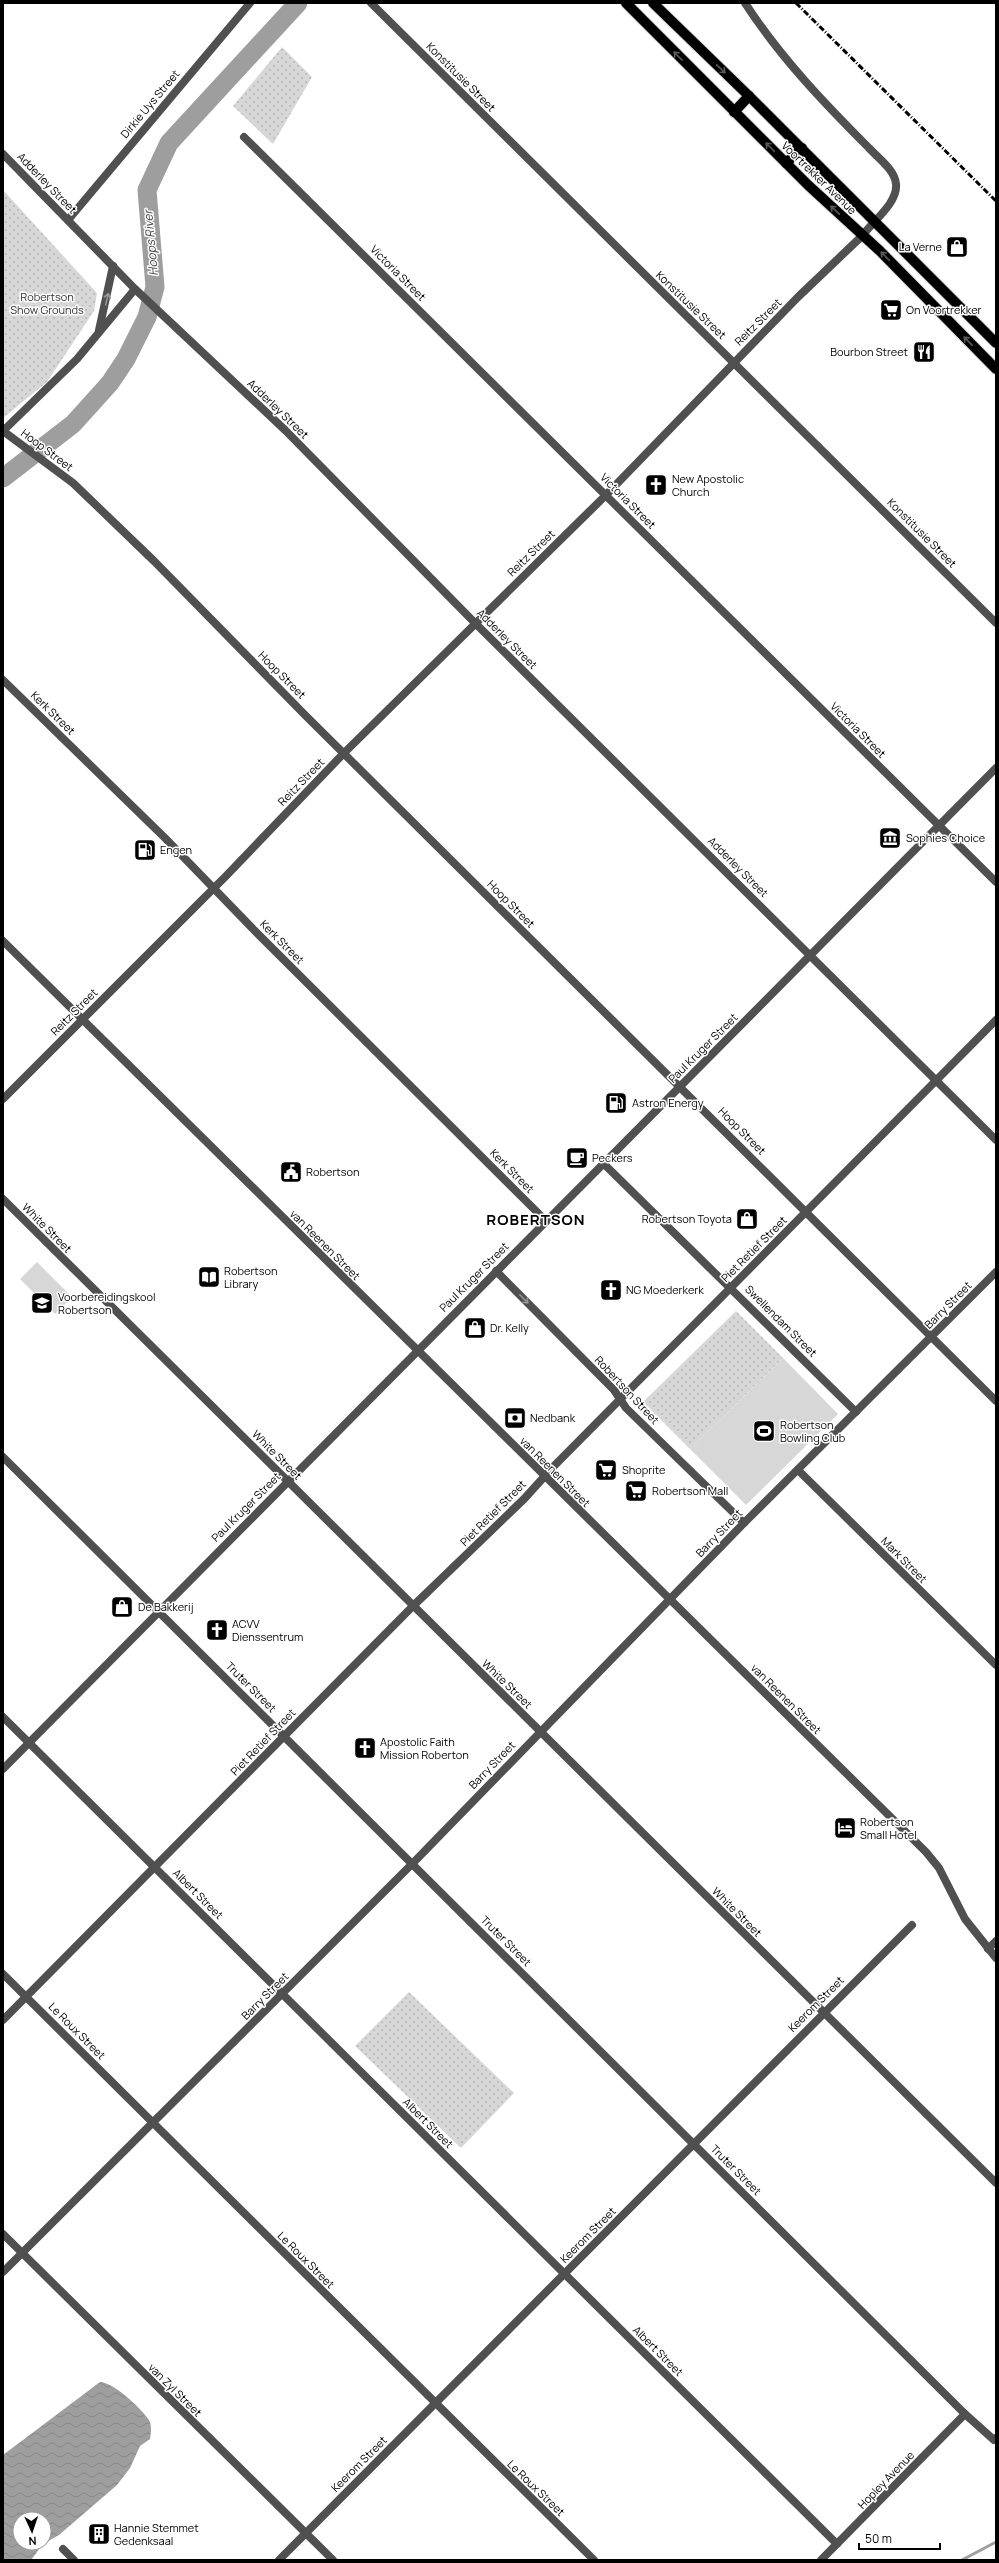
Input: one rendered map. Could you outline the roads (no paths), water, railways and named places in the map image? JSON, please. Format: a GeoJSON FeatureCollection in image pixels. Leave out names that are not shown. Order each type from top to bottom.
{"type":"FeatureCollection","features":[{"type":"Feature","properties":{"kind":"main road","name":"Voortrekker Avenue"},"geometry":{"type":"LineString","coordinates":[[626,3],[786,163],[862,236],[880,251],[996,369]]}},
{"type":"Feature","properties":{"kind":"main road","name":"Voortrekker Avenue"},"geometry":{"type":"LineString","coordinates":[[653,3],[750,96],[849,198],[874,220],[996,343]]}},
{"type":"Feature","properties":{"kind":"main road"},"geometry":{"type":"LineString","coordinates":[[734,112],[750,96]]}},
{"type":"Feature","properties":{"kind":"main road"},"geometry":{"type":"LineString","coordinates":[[786,163],[802,148]]}},
{"type":"Feature","properties":{"kind":"street","name":"Dirkie Uys Street"},"geometry":{"type":"LineString","coordinates":[[68,220],[250,3]]}},
{"type":"Feature","properties":{"kind":"street","name":"Konstitusie Street"},"geometry":{"type":"LineString","coordinates":[[371,3],[996,623]]}},
{"type":"Feature","properties":{"kind":"street","name":"Reitz Street"},"geometry":{"type":"LineString","coordinates":[[3,1099],[214,888],[344,753],[606,495],[734,362],[862,236],[895,197],[896,182],[892,174],[797,72],[745,3]]}},
{"type":"Feature","properties":{"kind":"street","name":"Victoria Street"},"geometry":{"type":"LineString","coordinates":[[244,137],[996,882]]}},
{"type":"Feature","properties":{"kind":"street","name":"Adderley Street"},"geometry":{"type":"LineString","coordinates":[[3,154],[135,289],[285,430],[475,623],[699,843],[810,957],[996,1140]]}},
{"type":"Feature","properties":{"kind":"street"},"geometry":{"type":"LineString","coordinates":[[99,331],[113,266]]}},
{"type":"Feature","properties":{"kind":"street"},"geometry":{"type":"LineString","coordinates":[[3,431],[70,367],[99,331],[123,307],[135,289]]}},
{"type":"Feature","properties":{"kind":"street","name":"Hoop Street"},"geometry":{"type":"LineString","coordinates":[[3,431],[73,483],[154,561],[344,753],[996,1401]]}},
{"type":"Feature","properties":{"kind":"street","name":"Kerk Street"},"geometry":{"type":"LineString","coordinates":[[3,680],[214,888],[546,1221]]}},
{"type":"Feature","properties":{"kind":"street","name":"Paul Kruger Street"},"geometry":{"type":"LineString","coordinates":[[3,1769],[996,768]]}},
{"type":"Feature","properties":{"kind":"street","name":"van Reenen Street"},"geometry":{"type":"LineString","coordinates":[[3,941],[926,1852],[939,1868],[965,1919],[996,1958]]}},
{"type":"Feature","properties":{"kind":"street","name":"Piet Retief Street"},"geometry":{"type":"LineString","coordinates":[[3,2020],[156,1868],[284,1736],[807,1212],[996,1020]]}},
{"type":"Feature","properties":{"kind":"street","name":"Swellendam Street"},"geometry":{"type":"LineString","coordinates":[[604,1164],[856,1412]]}},
{"type":"Feature","properties":{"kind":"street","name":"White Street"},"geometry":{"type":"LineString","coordinates":[[3,1199],[996,2183]]}},
{"type":"Feature","properties":{"kind":"street","name":"Robertson Street"},"geometry":{"type":"LineString","coordinates":[[496,1271],[620,1399],[744,1523]]}},
{"type":"Feature","properties":{"kind":"street","name":"Barry Street"},"geometry":{"type":"LineString","coordinates":[[3,2272],[283,1994],[413,1863],[744,1523],[932,1338],[996,1272]]}},
{"type":"Feature","properties":{"kind":"street","name":"Truter Street"},"geometry":{"type":"LineString","coordinates":[[3,1457],[413,1863],[965,2414],[995,2439]]}},
{"type":"Feature","properties":{"kind":"street","name":"Mark Street"},"geometry":{"type":"LineString","coordinates":[[798,1470],[996,1665]]}},
{"type":"Feature","properties":{"kind":"street","name":"Albert Street"},"geometry":{"type":"LineString","coordinates":[[3,1717],[837,2544]]}},
{"type":"Feature","properties":{"kind":"street","name":"Keerom Street"},"geometry":{"type":"LineString","coordinates":[[279,2560],[912,1925]]}},
{"type":"Feature","properties":{"kind":"street"},"geometry":{"type":"LineString","coordinates":[[988,1949],[996,1941]]}},
{"type":"Feature","properties":{"kind":"street","name":"Le Roux Street"},"geometry":{"type":"LineString","coordinates":[[3,1974],[594,2560]]}},
{"type":"Feature","properties":{"kind":"street","name":"van Zyl Street"},"geometry":{"type":"LineString","coordinates":[[3,2234],[333,2560]]}},
{"type":"Feature","properties":{"kind":"street","name":"Hopley Avenue"},"geometry":{"type":"LineString","coordinates":[[821,2560],[965,2414]]}},
{"type":"Feature","properties":{"kind":"street"},"geometry":{"type":"LineString","coordinates":[[63,2549],[74,2560]]}},
{"type":"Feature","properties":{"kind":"water"},"geometry":{"type":"Polygon","coordinates":[[[100,2382],[112,2386],[126,2396],[149,2420],[151,2425],[150,2439],[140,2446],[130,2468],[117,2485],[59,2535],[52,2539],[52,2511],[12,2511],[12,2551],[38,2551],[31,2560],[3,2560],[3,2455],[100,2382]]]}},
{"type":"Feature","properties":{"kind":"waterway","name":"Hoops River"},"geometry":{"type":"LineString","coordinates":[[3,478],[73,424],[110,383],[126,359],[147,317],[155,287],[147,190],[169,143],[298,3]]}},
{"type":"Feature","properties":{"kind":"waterway"},"geometry":{"type":"LineString","coordinates":[[962,2560],[996,2542]]}},
{"type":"Feature","properties":{"kind":"railway"},"geometry":{"type":"LineString","coordinates":[[796,3],[996,201]]}},
{"type":"Feature","properties":{"kind":"place","name":"La Verne"},"geometry":{"type":"Point","coordinates":[957,247]}},
{"type":"Feature","properties":{"kind":"place","name":"On Voortrekker"},"geometry":{"type":"Point","coordinates":[891,310]}},
{"type":"Feature","properties":{"kind":"place","name":"Bourbon Street"},"geometry":{"type":"Point","coordinates":[924,352]}},
{"type":"Feature","properties":{"kind":"place","name":"New Apostolic Church"},"geometry":{"type":"Point","coordinates":[656,485]}},
{"type":"Feature","properties":{"kind":"place","name":"Sophies Choice"},"geometry":{"type":"Point","coordinates":[890,838]}},
{"type":"Feature","properties":{"kind":"place","name":"Engen"},"geometry":{"type":"Point","coordinates":[145,850]}},
{"type":"Feature","properties":{"kind":"place","name":"Astron Energy"},"geometry":{"type":"Point","coordinates":[616,1103]}},
{"type":"Feature","properties":{"kind":"place","name":"Peckers"},"geometry":{"type":"Point","coordinates":[577,1158]}},
{"type":"Feature","properties":{"kind":"place","name":"Robertson"},"geometry":{"type":"Point","coordinates":[291,1172]}},
{"type":"Feature","properties":{"kind":"place","name":"Robertson Toyota"},"geometry":{"type":"Point","coordinates":[747,1219]}},
{"type":"Feature","properties":{"kind":"place","name":"Robertson Library"},"geometry":{"type":"Point","coordinates":[209,1277]}},
{"type":"Feature","properties":{"kind":"place","name":"NG Moederkerk"},"geometry":{"type":"Point","coordinates":[611,1290]}},
{"type":"Feature","properties":{"kind":"place","name":"Voorbereidingskool Robertson"},"geometry":{"type":"Point","coordinates":[42,1303]}},
{"type":"Feature","properties":{"kind":"place","name":"Dr. Kelly"},"geometry":{"type":"Point","coordinates":[475,1328]}},
{"type":"Feature","properties":{"kind":"place","name":"Nedbank"},"geometry":{"type":"Point","coordinates":[515,1418]}},
{"type":"Feature","properties":{"kind":"place","name":"Robertson Bowling Club"},"geometry":{"type":"Point","coordinates":[764,1431]}},
{"type":"Feature","properties":{"kind":"place","name":"Shoprite"},"geometry":{"type":"Point","coordinates":[606,1470]}},
{"type":"Feature","properties":{"kind":"place","name":"Robertson Mall"},"geometry":{"type":"Point","coordinates":[636,1491]}},
{"type":"Feature","properties":{"kind":"place","name":"De Bakkerij"},"geometry":{"type":"Point","coordinates":[122,1607]}},
{"type":"Feature","properties":{"kind":"place","name":"ACVV Dienssentrum"},"geometry":{"type":"Point","coordinates":[217,1630]}},
{"type":"Feature","properties":{"kind":"place","name":"Apostolic Faith Mission Roberton"},"geometry":{"type":"Point","coordinates":[365,1748]}},
{"type":"Feature","properties":{"kind":"place","name":"Robertson Small Hotel"},"geometry":{"type":"Point","coordinates":[845,1828]}},
{"type":"Feature","properties":{"kind":"place","name":"Hannie Stemmet Gedenksaal"},"geometry":{"type":"Point","coordinates":[99,2534]}},
{"type":"Feature","properties":{"kind":"district","name":"ROBERTSON"},"geometry":{"type":"Point","coordinates":[536,1220]}},
{"type":"Feature","properties":{"kind":"park label","name":"Robertson Show Grounds"},"geometry":{"type":"Point","coordinates":[47,303]}}]}
